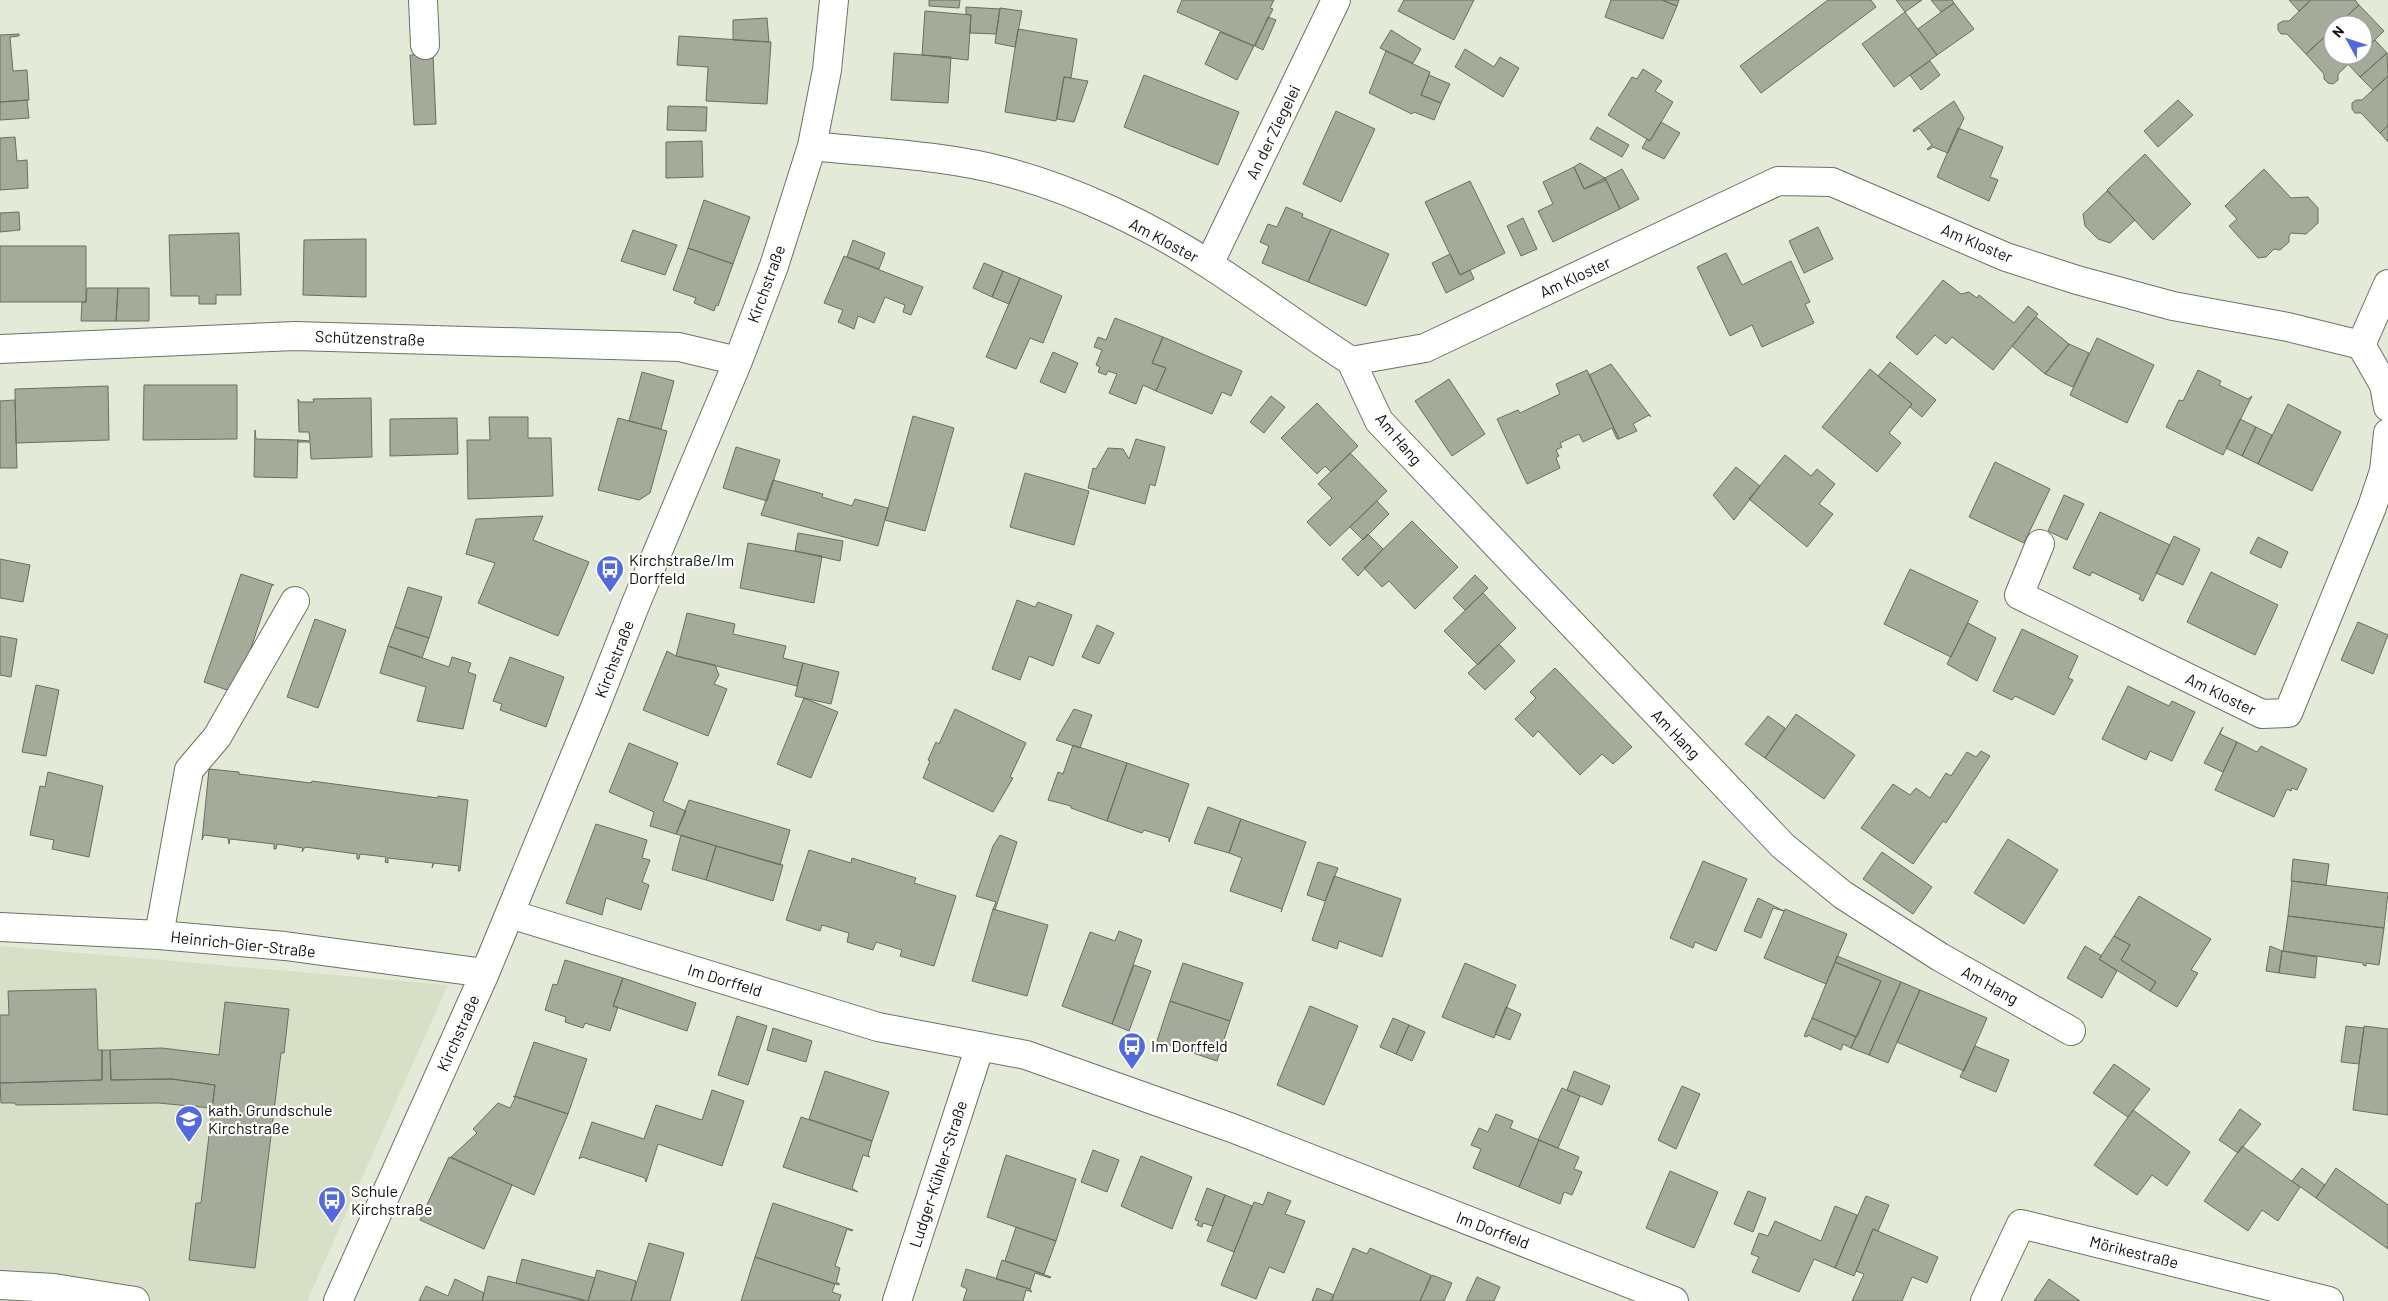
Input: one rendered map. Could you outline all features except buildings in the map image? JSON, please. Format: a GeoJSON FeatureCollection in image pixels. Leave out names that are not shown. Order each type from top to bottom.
{"type":"FeatureCollection","features":[{"type":"Feature","properties":{"kind":"street"},"geometry":{"type":"LineString","coordinates":[[423,0],[425,45]]}},
{"type":"Feature","properties":{"kind":"street","name":"Kirchstraße"},"geometry":{"type":"LineString","coordinates":[[338,1301],[485,973],[636,603],[738,361],[774,266],[812,146],[827,70],[834,0]]}},
{"type":"Feature","properties":{"kind":"street","name":"An der Ziegelei"},"geometry":{"type":"LineString","coordinates":[[1209,264],[1336,0]]}},
{"type":"Feature","properties":{"kind":"street","name":"Am Kloster"},"geometry":{"type":"LineString","coordinates":[[812,146],[939,159],[1007,172],[1074,195],[1144,227],[1209,264],[1351,361],[1425,348],[1778,181],[1832,182],[2006,256],[2077,280],[2172,306],[2288,327],[2361,345]]}},
{"type":"Feature","properties":{"kind":"street"},"geometry":{"type":"LineString","coordinates":[[2388,284],[2361,345],[2384,385],[2388,407]]}},
{"type":"Feature","properties":{"kind":"street","name":"Schützenstraße"},"geometry":{"type":"LineString","coordinates":[[0,349],[295,336],[678,346],[738,361]]}},
{"type":"Feature","properties":{"kind":"street","name":"Am Hang"},"geometry":{"type":"LineString","coordinates":[[1351,361],[1379,421],[1783,846],[1851,900],[1940,957],[2070,1031]]}},
{"type":"Feature","properties":{"kind":"street","name":"Am Kloster"},"geometry":{"type":"LineString","coordinates":[[2040,544],[2019,595],[2262,714],[2288,713],[2372,507],[2384,471],[2388,433]]}},
{"type":"Feature","properties":{"kind":"street"},"geometry":{"type":"LineString","coordinates":[[159,935],[189,770],[217,737],[295,601]]}},
{"type":"Feature","properties":{"kind":"street","name":"Im Dorffeld"},"geometry":{"type":"LineString","coordinates":[[510,914],[878,1027],[1026,1055],[1232,1128],[1674,1301]]}},
{"type":"Feature","properties":{"kind":"street","name":"Heinrich-Gier-Straße"},"geometry":{"type":"LineString","coordinates":[[0,927],[159,935],[285,946],[485,973]]}},
{"type":"Feature","properties":{"kind":"street","name":"Ludger-Kühler-Straße"},"geometry":{"type":"LineString","coordinates":[[897,1301],[980,1046]]}},
{"type":"Feature","properties":{"kind":"street","name":"Mörikestraße"},"geometry":{"type":"LineString","coordinates":[[1985,1301],[2021,1224],[2329,1301]]}},
{"type":"Feature","properties":{"kind":"street"},"geometry":{"type":"LineString","coordinates":[[0,1285],[54,1288],[135,1301]]}},
{"type":"Feature","properties":{"kind":"shaded area","name":"kath. Grundschule Kirchstraße"},"geometry":{"type":"Polygon","coordinates":[[[0,946],[448,985],[307,1301],[0,1301],[0,946]]]}},
{"type":"Feature","properties":{"kind":"place","name":"Kirchstraße/Im Dorffeld"},"geometry":{"type":"Point","coordinates":[610,593]}},
{"type":"Feature","properties":{"kind":"place","name":"Im Dorffeld"},"geometry":{"type":"Point","coordinates":[1132,1070]}},
{"type":"Feature","properties":{"kind":"place","name":"kath. Grundschule Kirchstraße"},"geometry":{"type":"Point","coordinates":[189,1143]}},
{"type":"Feature","properties":{"kind":"place","name":"Schule Kirchstraße"},"geometry":{"type":"Point","coordinates":[332,1224]}}]}
